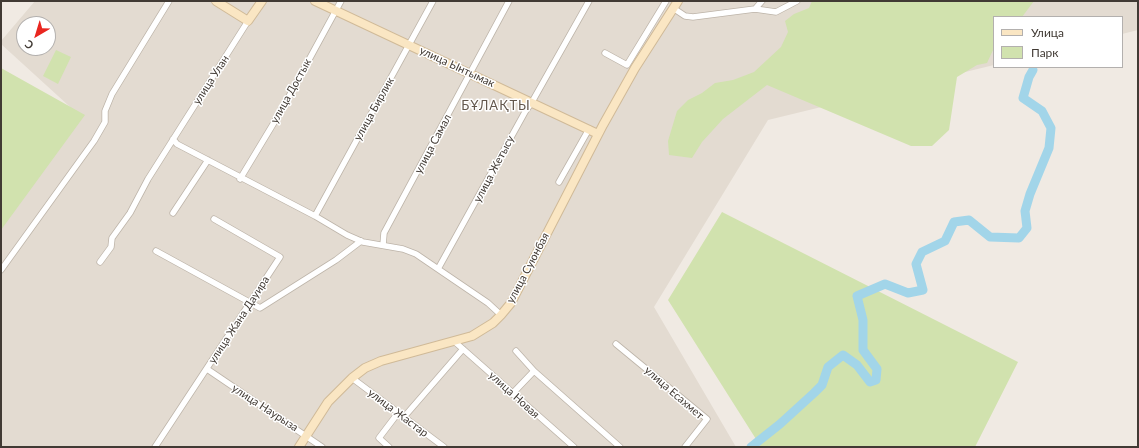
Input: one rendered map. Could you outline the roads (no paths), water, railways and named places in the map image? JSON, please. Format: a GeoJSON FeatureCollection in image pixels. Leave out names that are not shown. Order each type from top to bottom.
{"type":"FeatureCollection","features":[{"type":"Feature","properties":{"kind":"main road"},"geometry":{"type":"LineString","coordinates":[[216,1],[248,21],[262,1]]}},
{"type":"Feature","properties":{"kind":"main road","name":"улица Ынтымак"},"geometry":{"type":"LineString","coordinates":[[315,1],[598,134]]}},
{"type":"Feature","properties":{"kind":"main road","name":"улица Суюнбая"},"geometry":{"type":"LineString","coordinates":[[299,447],[328,402],[352,378],[365,368],[381,361],[455,342],[472,336],[493,323],[501,315],[511,302],[598,134],[635,68],[678,1]]}},
{"type":"Feature","properties":{"kind":"street"},"geometry":{"type":"LineString","coordinates":[[1,270],[94,141],[105,122],[105,111],[112,94],[169,1]]}},
{"type":"Feature","properties":{"kind":"street","name":"улица Достык"},"geometry":{"type":"LineString","coordinates":[[240,178],[281,111],[341,1]]}},
{"type":"Feature","properties":{"kind":"street","name":"улица Бирлик"},"geometry":{"type":"LineString","coordinates":[[315,216],[433,1]]}},
{"type":"Feature","properties":{"kind":"street","name":"улица Самал"},"geometry":{"type":"LineString","coordinates":[[384,245],[384,233],[509,1]]}},
{"type":"Feature","properties":{"kind":"street","name":"улица Жетысу"},"geometry":{"type":"LineString","coordinates":[[438,269],[525,112],[589,1]]}},
{"type":"Feature","properties":{"kind":"street"},"geometry":{"type":"LineString","coordinates":[[605,53],[627,65],[666,1]]}},
{"type":"Feature","properties":{"kind":"street"},"geometry":{"type":"LineString","coordinates":[[755,9],[762,1]]}},
{"type":"Feature","properties":{"kind":"street"},"geometry":{"type":"LineString","coordinates":[[673,8],[685,16],[693,17],[755,9],[776,12],[797,1]]}},
{"type":"Feature","properties":{"kind":"street","name":"улица Улан"},"geometry":{"type":"LineString","coordinates":[[100,262],[111,247],[112,238],[130,213],[148,179],[248,21]]}},
{"type":"Feature","properties":{"kind":"street"},"geometry":{"type":"LineString","coordinates":[[559,182],[589,129]]}},
{"type":"Feature","properties":{"kind":"street"},"geometry":{"type":"LineString","coordinates":[[173,139],[177,144],[315,216],[347,235],[361,241],[403,248],[416,254],[488,303],[501,315]]}},
{"type":"Feature","properties":{"kind":"street"},"geometry":{"type":"LineString","coordinates":[[173,213],[208,160]]}},
{"type":"Feature","properties":{"kind":"street","name":"улица Жана Дауира"},"geometry":{"type":"LineString","coordinates":[[155,447],[280,257],[214,219]]}},
{"type":"Feature","properties":{"kind":"street"},"geometry":{"type":"LineString","coordinates":[[156,251],[260,308],[336,260],[361,241]]}},
{"type":"Feature","properties":{"kind":"street","name":"улица Новая"},"geometry":{"type":"LineString","coordinates":[[455,342],[512,394],[574,447]]}},
{"type":"Feature","properties":{"kind":"street","name":"улица Есахмет"},"geometry":{"type":"LineString","coordinates":[[616,344],[706,419],[685,447]]}},
{"type":"Feature","properties":{"kind":"street"},"geometry":{"type":"LineString","coordinates":[[404,417],[463,349]]}},
{"type":"Feature","properties":{"kind":"street"},"geometry":{"type":"LineString","coordinates":[[516,351],[534,371],[620,447]]}},
{"type":"Feature","properties":{"kind":"street","name":"улица Наурыза"},"geometry":{"type":"LineString","coordinates":[[207,369],[322,447]]}},
{"type":"Feature","properties":{"kind":"street"},"geometry":{"type":"LineString","coordinates":[[512,394],[534,371]]}},
{"type":"Feature","properties":{"kind":"street","name":"улица Жастар"},"geometry":{"type":"LineString","coordinates":[[352,378],[444,447]]}},
{"type":"Feature","properties":{"kind":"street"},"geometry":{"type":"LineString","coordinates":[[389,447],[379,438],[398,413]]}},
{"type":"Feature","properties":{"kind":"waterway"},"geometry":{"type":"LineString","coordinates":[[751,447],[780,424],[814,393],[822,385],[828,367],[843,355],[857,365],[870,382],[876,380],[877,369],[863,350],[863,320],[857,296],[885,284],[908,293],[923,290],[916,264],[922,252],[945,241],[954,222],[969,220],[990,237],[1019,238],[1027,228],[1025,211],[1030,194],[1049,148],[1051,128],[1042,111],[1023,98],[1029,77],[1033,70]]}},
{"type":"Feature","properties":{"kind":"district","name":"БҰЛАҚТЫ"},"geometry":{"type":"Point","coordinates":[496,106]}}]}
